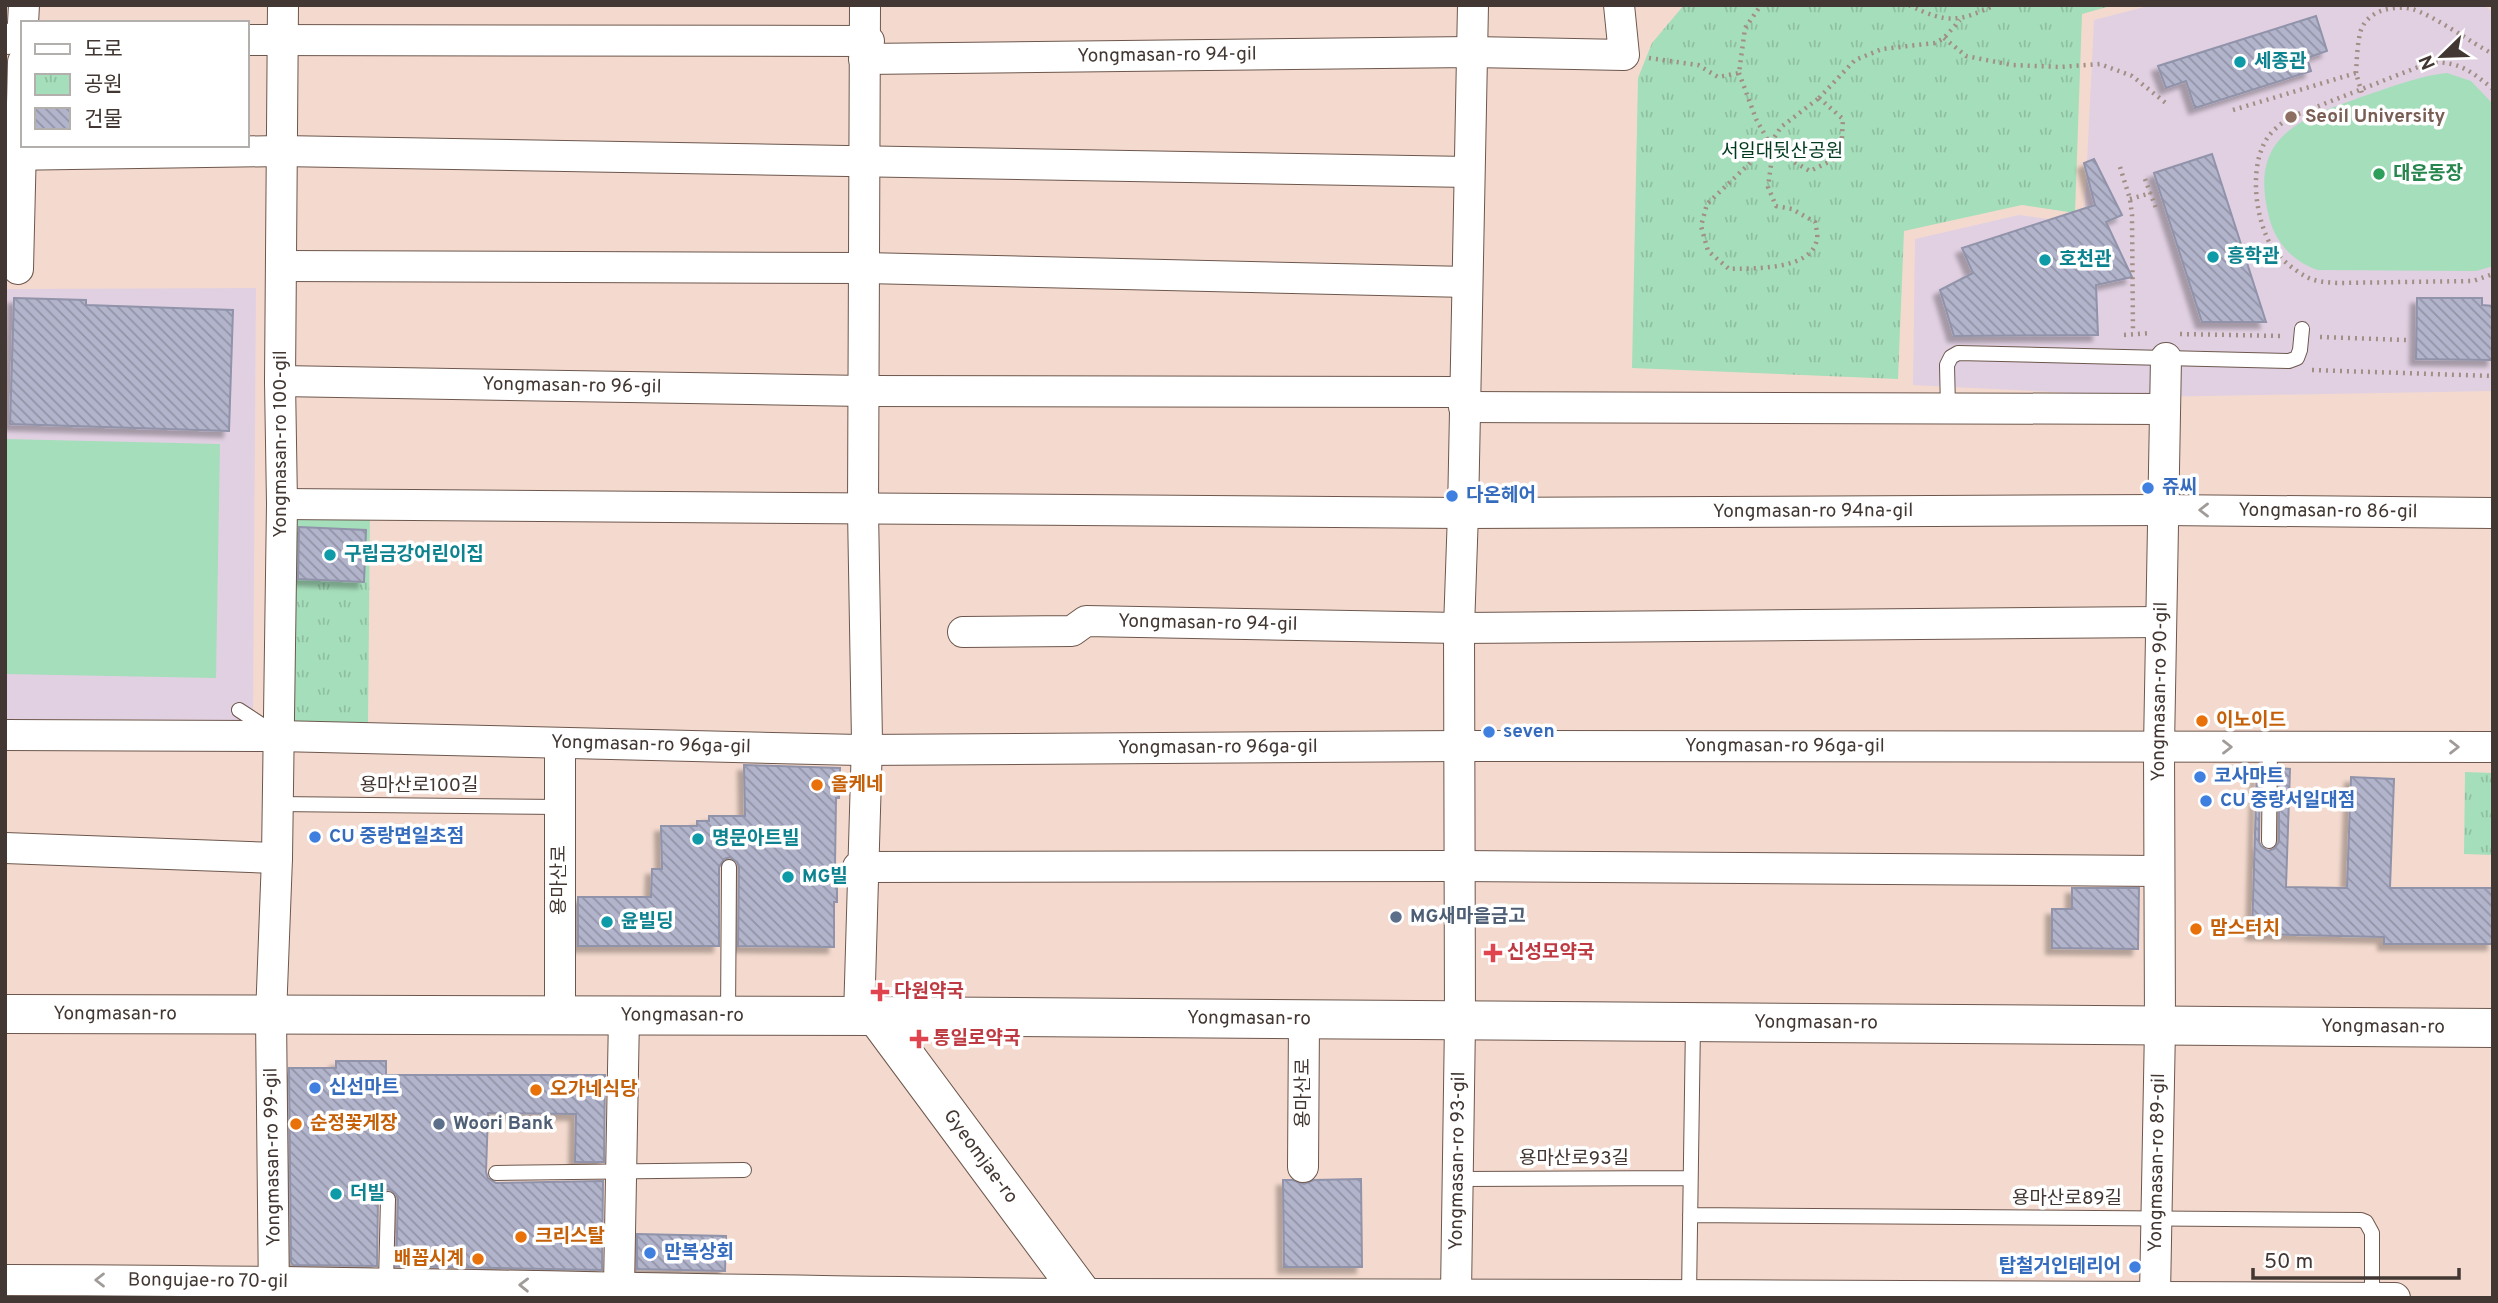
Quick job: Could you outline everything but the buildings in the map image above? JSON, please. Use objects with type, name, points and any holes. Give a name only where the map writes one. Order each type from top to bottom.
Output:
[{"type":"main road","name":"Yongmasan-ro","points":[[5,1014],[2493,1028]]},
{"type":"main road","name":"Gyeomjae-ro","points":[[867,1017],[1083,1296]]},
{"type":"street","name":"Yongmasan-ro 100-gil","points":[[271,1016],[277,858],[282,504],[280,381],[283,5]]},
{"type":"street","points":[[865,5],[863,510],[866,750],[860,867],[867,1017]]},
{"type":"street","points":[[1460,1021],[1458,628],[1464,513],[1473,5]]},
{"type":"street","points":[[1619,5],[1624,55]]},
{"type":"street","name":"Yongmasan-ro 94-gil","points":[[248,40],[1624,55]]},
{"type":"street","points":[[18,269],[13,155],[21,81]]},
{"type":"street","points":[[13,155],[281,151],[1469,172]]},
{"type":"street","points":[[281,266],[865,268],[1467,282]]},
{"type":"street","name":"Yongmasan-ro 90-gil","points":[[2160,1027],[2159,747],[2165,342]]},
{"type":"street","name":"Yongmasan-ro 96-gil","points":[[280,381],[864,391]]},
{"type":"street","points":[[864,391],[2165,409]]},
{"type":"street","points":[[282,504],[1464,513]]},
{"type":"street","name":"Yongmasan-ro 94na-gil","points":[[1464,513],[2163,510]]},
{"type":"street","name":"Yongmasan-ro 86-gil","points":[[2163,510],[2493,513]]},
{"type":"street","name":"Yongmasan-ro 94-gil","points":[[963,632],[1072,631],[1086,621],[1458,628],[2160,622]]},
{"type":"street","points":[[5,735],[278,736]]},
{"type":"street","name":"Yongmasan-ro 96ga-gil","points":[[278,736],[866,750],[1458,746],[2493,747]]},
{"type":"street","name":"용마산로","points":[[560,743],[560,1016]]},
{"type":"street","points":[[5,848],[277,858]]},
{"type":"street","points":[[860,867],[1458,866],[2159,871]]},
{"type":"street","name":"Yongmasan-ro 99-gil","points":[[271,1016],[274,1289]]},
{"type":"street","points":[[619,1287],[624,1016]]},
{"type":"street","name":"용마산로","points":[[1303,1167],[1304,1020]]},
{"type":"street","name":"Yongmasan-ro 93-gil","points":[[1457,1296],[1460,1021]]},
{"type":"street","name":"Yongmasan-ro 89-gil","points":[[2156,1296],[2160,1027]]},
{"type":"street","name":"Bongujae-ro 70-gil","points":[[5,1280],[274,1289],[386,1283],[430,1291],[619,1287],[698,1293],[1083,1296],[2395,1298]]},
{"type":"lane","points":[[1948,408],[1947,365],[1951,357],[1958,353],[2165,342],[2289,361],[2297,358],[2307,333]]},
{"type":"lane","points":[[239,710],[278,736]]},
{"type":"lane","points":[[2269,841],[2270,747]]},
{"type":"lane","name":"용마산로100길","points":[[277,804],[560,807]]},
{"type":"lane","points":[[728,1016],[729,867]]},
{"type":"lane","points":[[1689,1295],[1693,1023]]},
{"type":"lane","points":[[496,1173],[744,1170]]},
{"type":"lane","name":"용마산로93길","points":[[1458,1179],[1690,1178]]},
{"type":"lane","points":[[386,1283],[388,1199]]},
{"type":"lane","name":"용마산로89길","points":[[1690,1215],[2361,1220],[2366,1222],[2372,1233],[2372,1297]]},
{"type":"path","points":[[1761,5],[1745,28],[1739,73],[1756,119],[1773,150],[1810,171],[1841,156],[1843,119],[1819,98]]},
{"type":"path","points":[[1909,5],[1927,15],[1960,20]]},
{"type":"path","points":[[1773,150],[1768,187],[1776,206],[1793,209],[1815,222],[1817,240],[1810,252],[1796,262],[1778,267],[1729,269],[1708,251],[1701,226],[1707,204],[1770,144],[1781,127],[1819,98],[1855,60],[1882,49],[1935,43],[1944,38],[1960,20],[1996,5]]},
{"type":"path","points":[[2363,97],[2356,73],[2361,30],[2379,11],[2398,7],[2414,10],[2493,54]]},
{"type":"path","points":[[1944,38],[1966,56],[2012,65],[2060,67],[2099,64],[2132,76],[2167,104]]},
{"type":"path","points":[[1624,55],[1698,65],[1718,78],[1739,73]]},
{"type":"path","points":[[2493,89],[2464,67],[2448,62],[2431,62],[2293,116],[2280,124],[2263,144],[2257,163],[2256,186],[2257,202],[2273,249],[2305,276],[2320,282],[2473,281],[2493,274]]},
{"type":"path","points":[[2233,110],[2356,73]]},
{"type":"path","points":[[2120,167],[2133,215],[2133,333],[2165,342],[2288,336]]},
{"type":"path","points":[[2145,179],[2156,208]]},
{"type":"path","points":[[2130,199],[2151,193]]},
{"type":"path","points":[[2307,333],[2406,340]]},
{"type":"path","points":[[2304,372],[2493,376]]},
{"type":"shaded area","name":"Seoil University","points":[[2152,5],[2484,5],[2493,12],[2493,391],[2153,397],[1913,385],[1915,239],[2019,215],[2084,224],[2094,20]]},
{"type":"shaded area","points":[[256,288],[253,720],[5,719],[5,289]]},
{"type":"green space","name":"서일대뒷산공원","points":[[1684,5],[2114,5],[2082,14],[2075,213],[2022,205],[1904,231],[1898,379],[1632,368],[1638,78],[1652,43]]},
{"type":"green space","name":"대운동장","points":[[2447,73],[2471,81],[2493,104],[2493,266],[2476,271],[2318,270],[2301,262],[2286,250],[2272,226],[2264,189],[2266,167],[2273,149],[2285,134],[2300,123],[2341,104],[2405,82]]},
{"type":"green space","points":[[5,439],[220,444],[216,678],[5,674]]},
{"type":"green space","points":[[294,511],[370,512],[368,725],[293,724]]},
{"type":"green space","points":[[2465,772],[2493,773],[2493,855],[2464,854]]},
{"type":"place","name":"세종관","points":[[2240,62]]},
{"type":"place","name":"Seoil University","points":[[2291,117]]},
{"type":"place","name":"대운동장","points":[[2379,174]]},
{"type":"place","name":"흥학관","points":[[2213,257]]},
{"type":"place","name":"호천관","points":[[2045,260]]},
{"type":"place","name":"쥬씨","points":[[2148,488]]},
{"type":"place","name":"다온헤어","points":[[1452,496]]},
{"type":"place","name":"구립금강어린이집","points":[[330,555]]},
{"type":"place","name":"이노이드","points":[[2202,721]]},
{"type":"place","name":"seven","points":[[1489,732]]},
{"type":"place","name":"코사마트","points":[[2200,777]]},
{"type":"place","name":"올케네","points":[[817,785]]},
{"type":"place","name":"CU 중랑서일대점","points":[[2206,801]]},
{"type":"place","name":"CU 중랑면일초점","points":[[315,837]]},
{"type":"place","name":"명문아트빌","points":[[698,839]]},
{"type":"place","name":"MG빌","points":[[788,877]]},
{"type":"place","name":"MG새마을금고","points":[[1396,917]]},
{"type":"place","name":"윤빌딩","points":[[607,922]]},
{"type":"place","name":"맘스터치","points":[[2196,929]]},
{"type":"place","name":"신성모약국","points":[[1493,953]]},
{"type":"place","name":"다원약국","points":[[880,992]]},
{"type":"place","name":"통일로약국","points":[[919,1039]]},
{"type":"place","name":"신선마트","points":[[315,1088]]},
{"type":"place","name":"오가네식당","points":[[536,1090]]},
{"type":"place","name":"순정꽃게장","points":[[296,1124]]},
{"type":"place","name":"Woori Bank","points":[[439,1124]]},
{"type":"place","name":"더빌","points":[[336,1194]]},
{"type":"place","name":"크리스탈","points":[[521,1237]]},
{"type":"place","name":"만복상회","points":[[650,1253]]},
{"type":"place","name":"배꼽시계","points":[[478,1259]]},
{"type":"place","name":"탑철거인테리어","points":[[2135,1267]]}]
